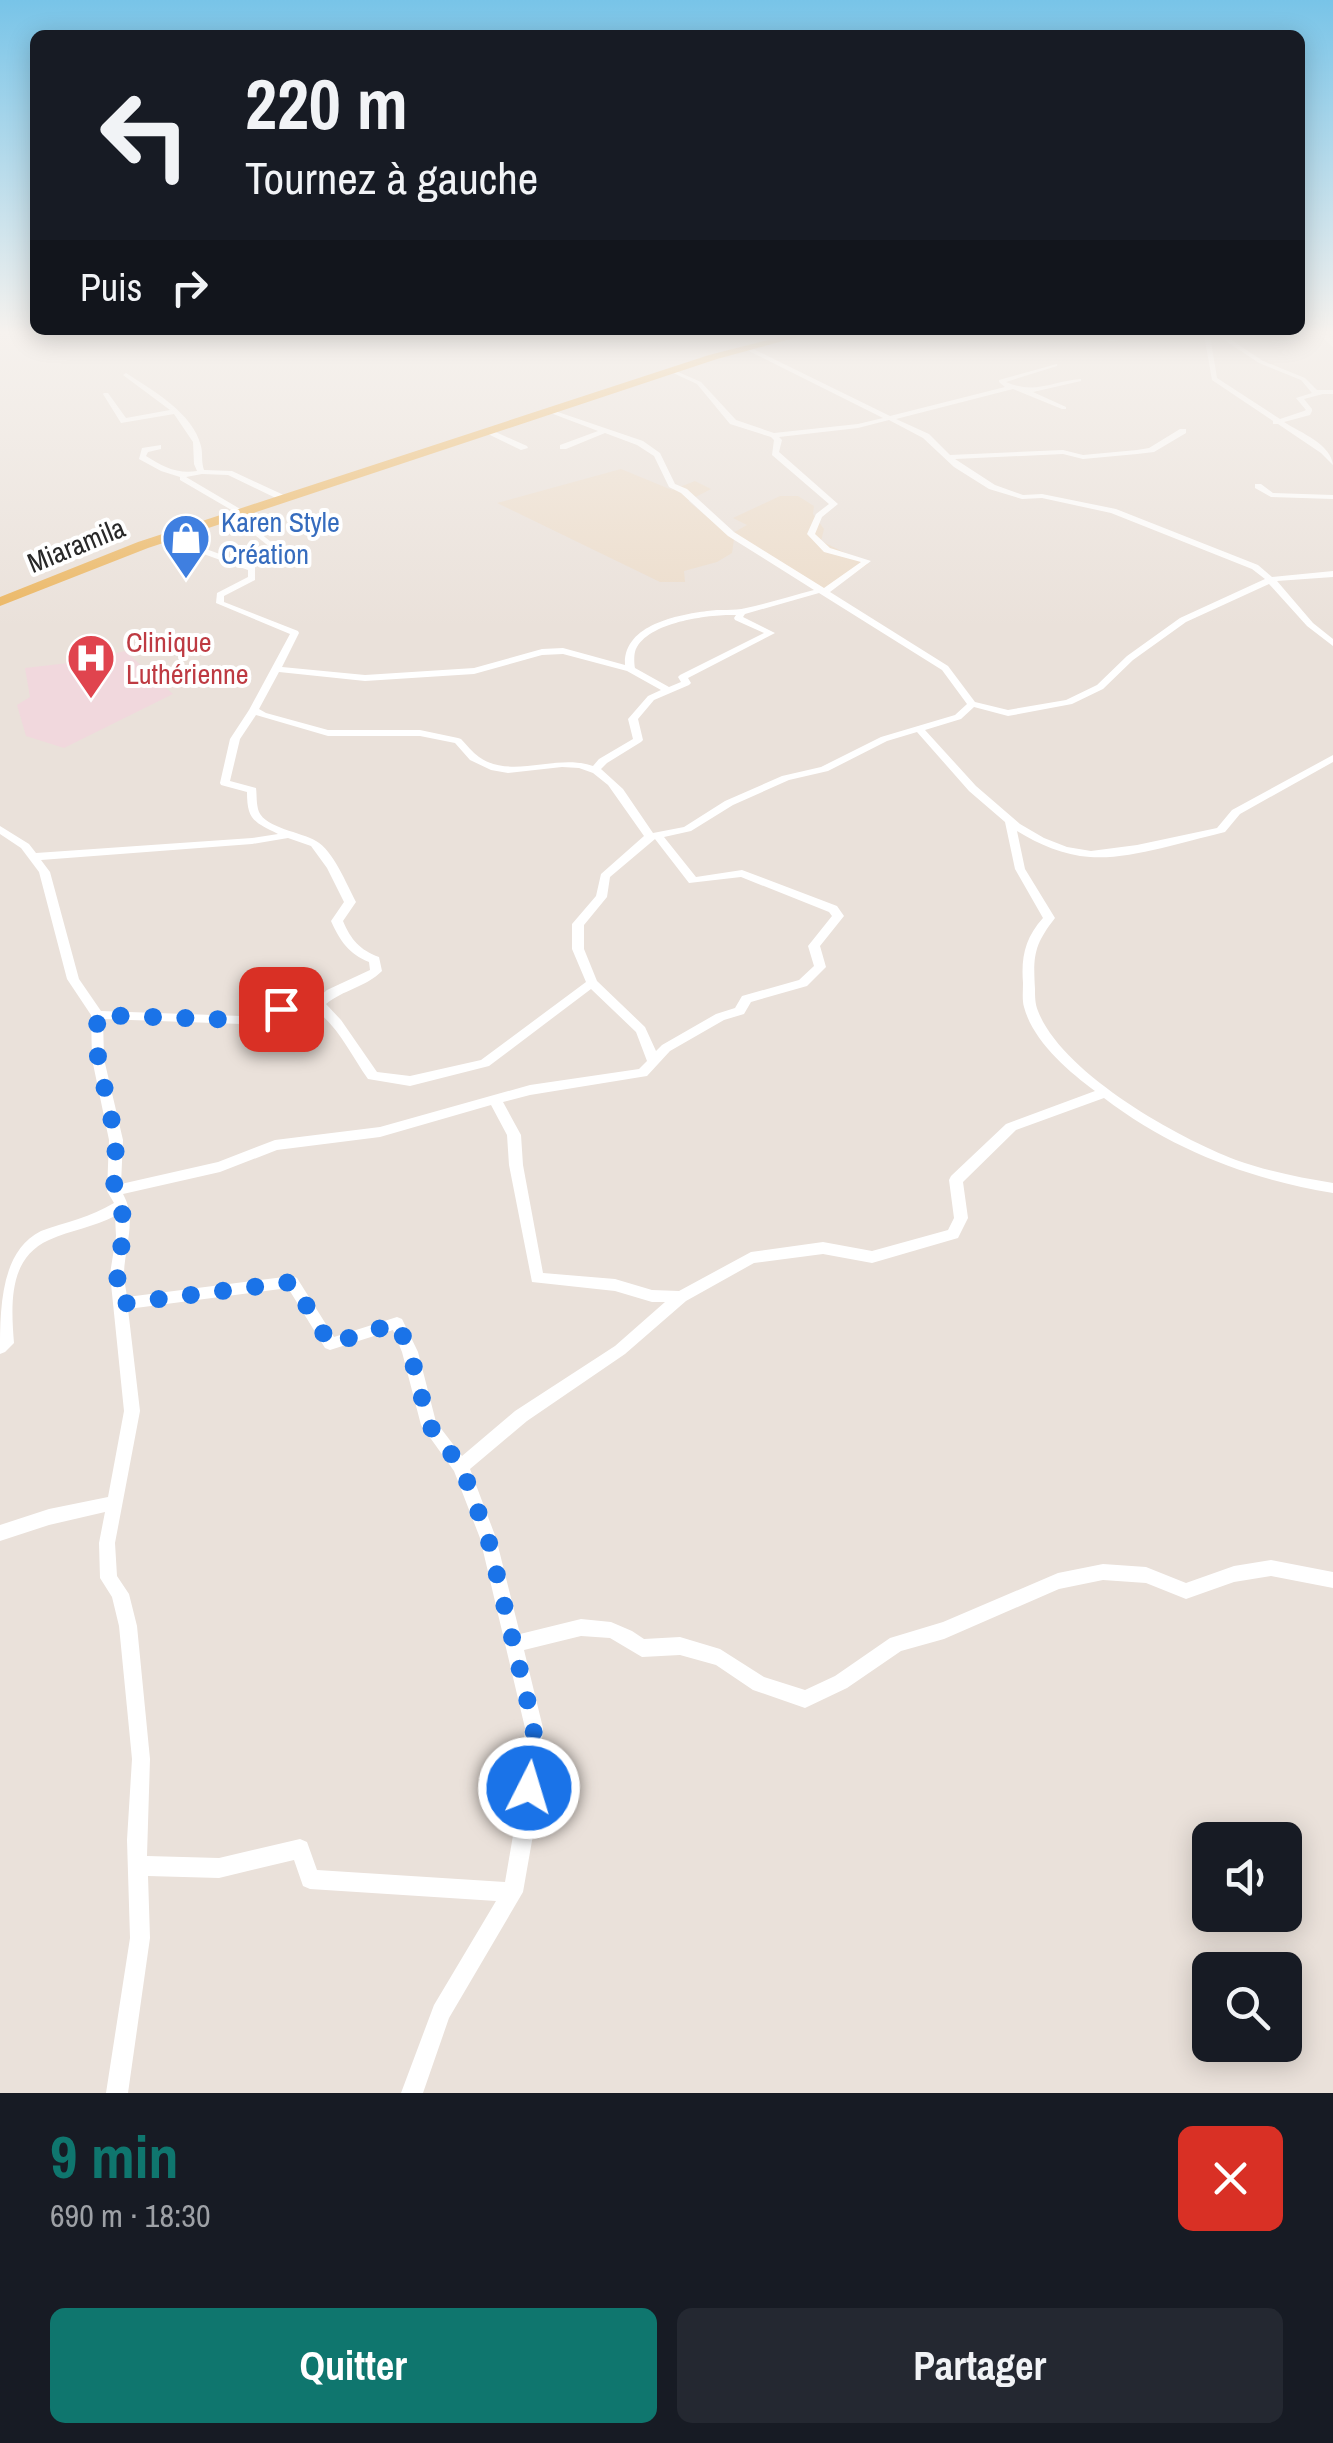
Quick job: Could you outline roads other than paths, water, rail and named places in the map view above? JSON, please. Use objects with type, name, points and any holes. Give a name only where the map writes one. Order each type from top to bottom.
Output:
[{"type":"main road","name":"Miaramila","points":[[0,602],[165,537],[488,433]]},
{"type":"street","points":[[190,433],[202,472]]},
{"type":"street","points":[[491,433],[524,448]]},
{"type":"street","points":[[563,447],[599,433]]},
{"type":"street","points":[[615,433],[657,455],[672,485],[684,491],[731,534],[945,668],[972,704],[1008,714],[1068,702],[1100,688],[1130,658],[1182,620],[1273,579],[1333,574]]},
{"type":"street","points":[[767,433],[799,433]]},
{"type":"street","points":[[919,433],[992,487],[1022,497],[1042,496],[1114,511],[1228,554],[1273,579],[1308,628],[1333,643]]},
{"type":"street","points":[[949,457],[1063,452],[1083,457],[1137,452],[1151,450],[1179,433]]},
{"type":"street","points":[[1294,433],[1324,451],[1333,463]]},
{"type":"street","points":[[630,670],[626,658],[632,642],[644,633],[721,610],[742,612],[821,592],[867,561],[827,550],[810,534],[812,525],[834,504],[775,453],[778,440],[774,435]]},
{"type":"street","points":[[158,447],[145,450],[142,457],[183,478],[272,546],[296,556]]},
{"type":"street","points":[[183,478],[202,472],[228,473],[285,499]]},
{"type":"street","points":[[1258,486],[1270,495],[1333,497]]},
{"type":"street","points":[[165,537],[252,569],[252,578],[220,596],[220,603],[296,633],[235,739],[226,784],[252,790],[252,808],[258,820],[315,844],[332,866],[350,902],[337,921],[345,940],[354,953],[375,960],[376,970],[362,984],[328,992],[319,1004]]},
{"type":"street","points":[[596,770],[603,761],[638,740],[634,718],[651,698],[686,683],[683,677],[695,670],[771,634],[738,618],[742,612]]},
{"type":"street","points":[[276,669],[365,678],[474,671],[542,652],[563,651],[630,670],[669,691]]},
{"type":"street","points":[[653,1060],[640,1030],[592,983],[578,950],[578,924],[601,897],[605,876],[653,836],[687,829],[743,796],[786,778],[824,769],[884,739],[958,717],[972,704]]},
{"type":"street","points":[[0,1348],[6,1343],[3,1310],[14,1261],[37,1238],[96,1222],[118,1198],[220,1167],[274,1145],[380,1132],[530,1090],[642,1073],[666,1048],[720,1017],[740,1011],[746,999],[803,983],[820,967],[814,946],[838,916],[833,910],[742,873],[694,881],[596,770],[576,765],[516,770],[490,766],[468,755],[458,741],[420,733],[328,733],[288,724],[254,710]]},
{"type":"street","points":[[918,728],[975,794],[1010,823],[1055,844],[1090,854],[1222,830],[1236,812],[1333,758]]},
{"type":"street","points":[[1010,823],[1020,868],[1049,918],[1030,938],[1026,954],[1031,1010],[1058,1052],[1104,1093],[1158,1128],[1232,1164],[1333,1188]]},
{"type":"street","points":[[0,829],[25,846],[44,872],[73,979],[97,1015],[98,1058],[116,1140],[123,1236],[117,1274],[132,1411],[107,1542],[109,1578],[120,1594],[128,1626],[141,1758],[140,1938],[117,2093]]},
{"type":"street","points":[[33,857],[288,835]]},
{"type":"street","points":[[97,1015],[242,1020],[309,1000],[319,1004],[339,1025],[349,1047],[373,1076],[410,1081],[485,1063],[592,983]]},
{"type":"street","points":[[462,1468],[520,1416],[620,1350],[682,1298],[751,1258],[823,1248],[872,1257],[953,1234],[961,1218],[956,1180],[988,1148],[1011,1127],[1104,1093]]},
{"type":"street","points":[[496,1102],[514,1135],[537,1278],[614,1285],[652,1296],[682,1298]]},
{"type":"street","points":[[120,1304],[292,1282],[330,1344],[397,1323],[410,1352],[429,1425],[462,1468],[488,1538],[534,1728],[526,1818],[513,1892],[441,2012],[412,2093]]},
{"type":"street","points":[[0,1533],[50,1517],[113,1504]]},
{"type":"street","points":[[516,1644],[592,1625],[622,1631],[642,1648],[680,1646],[720,1658],[759,1684],[805,1699],[842,1682],[896,1644],[944,1630],[1058,1581],[1103,1572],[1146,1575],[1186,1591],[1234,1574],[1271,1568],[1333,1580]]},
{"type":"street","points":[[138,1866],[219,1868],[300,1849],[310,1880],[513,1892]]},
{"type":"place","name":"Karen Style Création","points":[[186,580]]},
{"type":"place","name":"Clinique Luthérienne","points":[[91,700]]}]
